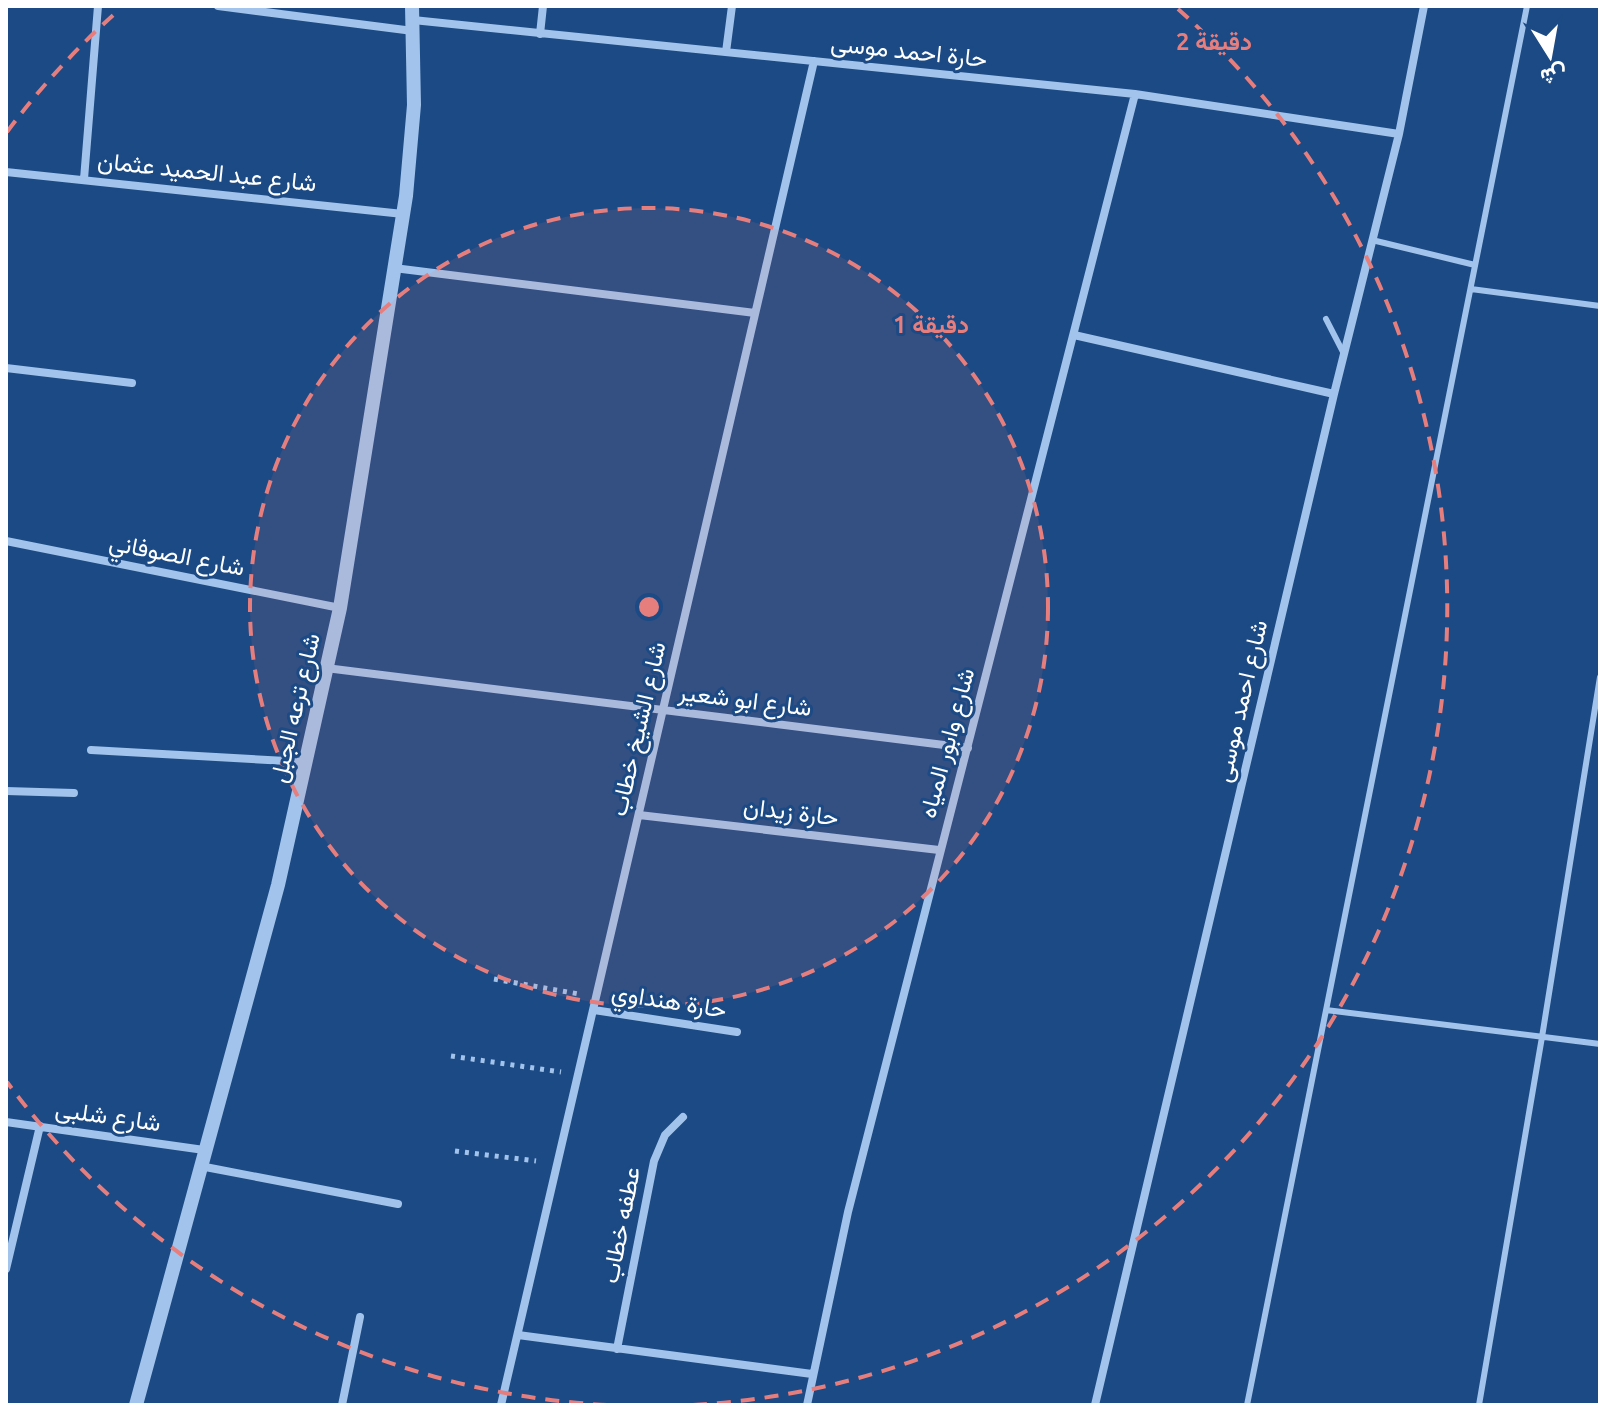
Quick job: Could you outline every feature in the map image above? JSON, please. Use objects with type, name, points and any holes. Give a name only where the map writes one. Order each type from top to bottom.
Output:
[{"type":"street","points":[[84,179],[98,6]]},
{"type":"street","name":"حارة احمد موسى","points":[[218,6],[413,19],[1135,94],[1399,134]]},
{"type":"street","points":[[540,34],[543,6]]},
{"type":"street","points":[[726,52],[732,6]]},
{"type":"street","name":"شارع احمد موسى","points":[[1095,1405],[1334,394],[1399,134],[1424,6]]},
{"type":"street","name":"شارع ترعه الجبل","points":[[136,1405],[278,885],[340,608],[403,214],[414,105],[413,19]]},
{"type":"street","name":"شارع الشيخ خطاب","points":[[501,1405],[814,61]]},
{"type":"street","name":"شارع وابور المياه","points":[[807,1405],[848,1212],[1135,94]]},
{"type":"street","name":"شارع عبد الحميد عثمان","points":[[6,172],[403,214]]},
{"type":"street","points":[[394,268],[755,313]]},
{"type":"street","points":[[1074,335],[1334,394]]},
{"type":"street","points":[[6,368],[132,383]]},
{"type":"street","name":"شارع الصوفاني","points":[[6,541],[340,608]]},
{"type":"street","name":"شارع ابو شعير","points":[[326,668],[968,748]]},
{"type":"street","points":[[91,750],[305,762]]},
{"type":"street","points":[[6,791],[74,793]]},
{"type":"street","name":"حارة زيدان","points":[[639,815],[939,850]]},
{"type":"street","name":"حارة هنداوي","points":[[594,1010],[737,1032]]},
{"type":"street","name":"عطفه خطاب","points":[[617,1349],[654,1161],[665,1135],[683,1117]]},
{"type":"street","name":"شارع شلبى","points":[[6,1122],[204,1150]]},
{"type":"street","points":[[6,1269],[40,1126]]},
{"type":"street","points":[[200,1166],[398,1204]]},
{"type":"street","points":[[342,1405],[360,1317]]},
{"type":"street","points":[[518,1335],[812,1374]]},
{"type":"lane","points":[[1247,1405],[1527,6]]},
{"type":"lane","points":[[1372,240],[1475,265]]},
{"type":"lane","points":[[1471,289],[1600,306]]},
{"type":"lane","points":[[1326,319],[1344,354]]},
{"type":"lane","points":[[1479,1405],[1600,677]]},
{"type":"lane","points":[[1326,1010],[1600,1044]]},
{"type":"path","points":[[494,979],[596,997]]},
{"type":"path","points":[[451,1056],[578,1075]]},
{"type":"path","points":[[455,1151],[557,1163]]}]
